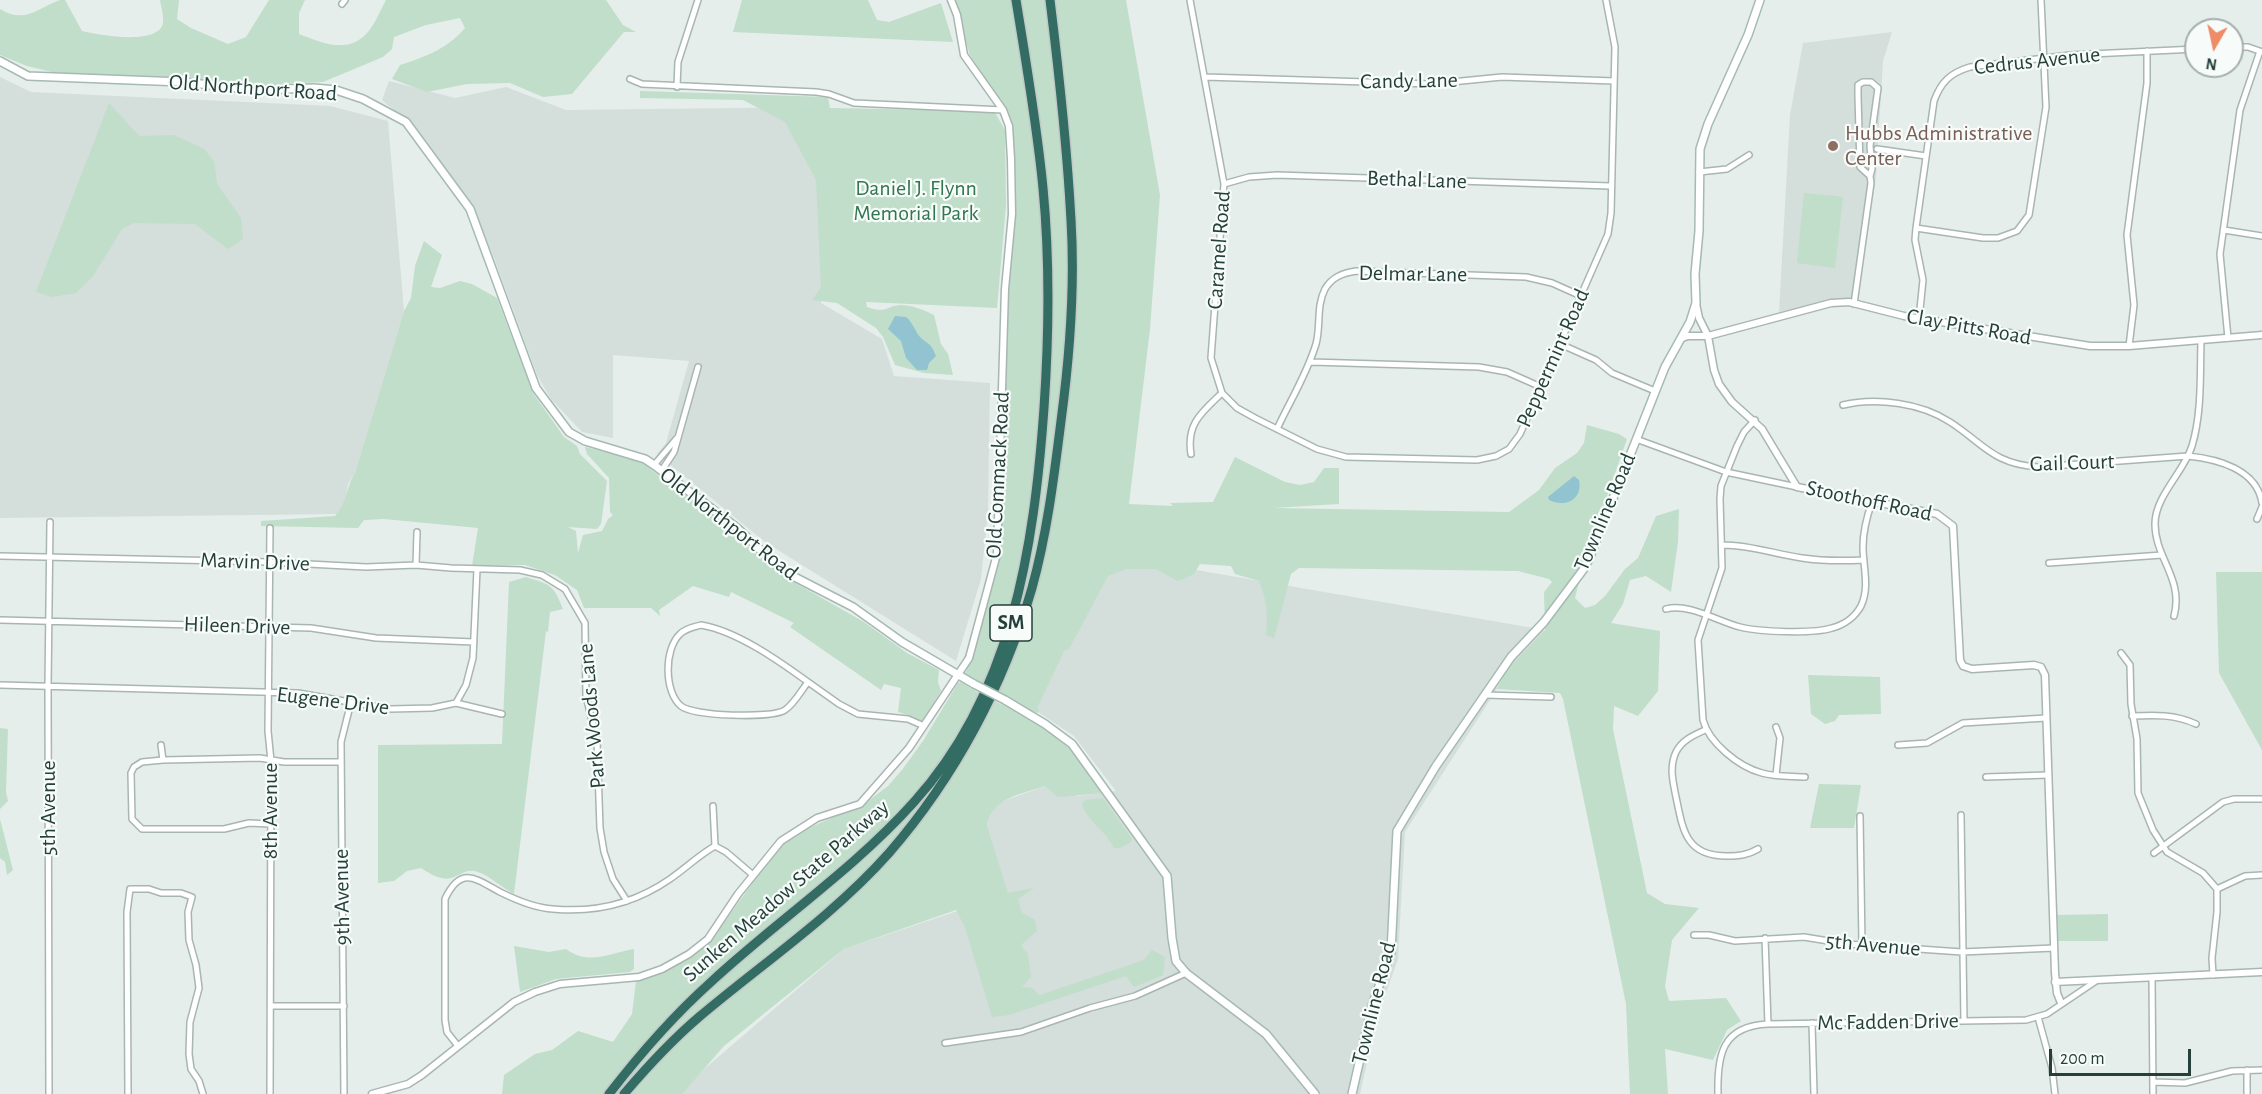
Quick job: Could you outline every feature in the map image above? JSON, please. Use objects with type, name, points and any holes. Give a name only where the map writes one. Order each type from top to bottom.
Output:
[{"type":"highway","name":"Sunken Meadow State Parkway","points":[[609,1094],[675,1014],[745,952],[851,866],[917,800],[958,745],[1001,655],[1025,571],[1041,450],[1047,357],[1048,286],[1043,189],[1032,95],[1016,0]]},
{"type":"highway","name":"Sunken Meadow State Parkway","points":[[624,1094],[677,1036],[808,930],[857,887],[890,852],[921,815],[967,743],[987,706],[1014,643],[1032,588],[1044,538],[1054,481],[1068,352],[1071,222],[1062,97],[1050,0]]},
{"type":"main road","name":"Townline Road","points":[[1352,1094],[1372,1006],[1391,952],[1397,831],[1436,766],[1511,657],[1544,622],[1583,570],[1665,367],[1690,322],[1696,303],[1700,148],[1708,124],[1748,35],[1760,0]]},
{"type":"main road","name":"Old Northport Road","points":[[0,61],[28,76],[182,82],[257,90],[314,88],[336,90],[363,99],[406,122],[470,209],[536,388],[569,432],[585,441],[645,459],[736,527],[762,554],[783,571],[852,607],[902,642],[1005,700],[1045,724],[1072,744],[1167,876],[1176,961],[1186,973],[1266,1034],[1315,1094]]},
{"type":"street","points":[[678,87],[678,62],[698,0]]},
{"type":"street","name":"Old Commack Road","points":[[372,1094],[384,1093],[415,1080],[514,1002],[535,992],[560,984],[639,977],[662,969],[689,954],[708,939],[774,848],[790,834],[817,818],[860,804],[903,756],[969,658],[997,554],[1005,289],[1012,214],[1009,126],[1003,110],[964,55],[957,15],[951,0]]},
{"type":"street","name":"Caramel Road","points":[[1190,0],[1224,184],[1211,358],[1222,393]]},
{"type":"street","name":"Peppermint Road","points":[[1222,393],[1237,408],[1276,429],[1317,449],[1346,457],[1477,460],[1496,456],[1509,449],[1520,434],[1608,234],[1611,213],[1615,47],[1606,0]]},
{"type":"street","points":[[1916,228],[1983,238],[1998,238],[2017,231],[2024,223],[2032,205],[2046,107],[2041,0]]},
{"type":"street","name":"Cedrus Avenue","points":[[1919,319],[1923,280],[1915,240],[1916,228],[1934,101],[1939,87],[1947,78],[1958,71],[1970,68],[2044,58],[2184,49]]},
{"type":"street","points":[[2228,338],[2221,270],[2224,230],[2240,110],[2261,51],[2244,49]]},
{"type":"street","points":[[2129,346],[2134,305],[2127,235],[2147,83],[2147,51]]},
{"type":"street","name":"Candy Lane","points":[[1205,77],[1431,84],[1502,77],[1614,81]]},
{"type":"street","points":[[630,79],[642,84],[678,87],[816,92],[854,103],[1003,110]]},
{"type":"street","points":[[1854,304],[1871,183],[1870,147],[1878,88],[1872,82],[1863,82],[1858,85],[1860,167],[1870,176]]},
{"type":"street","points":[[1877,149],[1926,156]]},
{"type":"street","points":[[1699,172],[1727,169],[1749,155]]},
{"type":"street","name":"Bethal Lane","points":[[1224,184],[1249,177],[1277,175],[1610,186]]},
{"type":"street","points":[[2224,230],[2262,236]]},
{"type":"street","name":"Delmar Lane","points":[[1276,429],[1311,362],[1317,340],[1321,301],[1326,288],[1341,274],[1356,271],[1526,277],[1552,283],[1581,296]]},
{"type":"street","name":"Stoothoff Road","points":[[1696,303],[1699,318],[1708,336],[1719,384],[1732,402],[1755,420],[1762,429],[1797,487],[1937,514],[1953,526],[1960,660],[1963,666],[1967,669],[2034,665],[2041,667],[2045,675],[2055,982],[2061,1003]]},
{"type":"street","name":"Clay Pitts Road","points":[[1682,338],[1708,336],[1831,303],[1854,304],[1919,319],[2090,346],[2129,346],[2262,335]]},
{"type":"street","points":[[2174,616],[2178,604],[2176,588],[2156,537],[2155,522],[2159,508],[2188,456],[2195,431],[2201,341]]},
{"type":"street","points":[[1560,344],[1596,360],[1612,373],[1655,391]]},
{"type":"street","points":[[1311,362],[1479,367],[1507,372],[1541,387]]},
{"type":"street","points":[[662,470],[674,452],[698,367]]},
{"type":"street","points":[[1191,454],[1190,432],[1207,406],[1222,393]]},
{"type":"street","name":"Gail Court","points":[[1843,405],[1858,401],[1886,402],[1921,410],[1949,422],[1997,457],[2009,463],[2025,466],[2188,456],[2207,458],[2233,467],[2254,485],[2261,496],[2262,505],[2257,519]]},
{"type":"street","points":[[1755,420],[1744,432],[1726,472],[1720,499],[1723,545],[1720,578],[1698,640],[1701,708],[1706,730],[1720,746],[1742,764],[1759,772],[1805,777]]},
{"type":"street","points":[[654,465],[680,434]]},
{"type":"street","points":[[1636,439],[1726,472],[1797,487]]},
{"type":"street","points":[[1666,609],[1677,606],[1758,631],[1833,628],[1854,616],[1860,607],[1865,587],[1864,531],[1872,501]]},
{"type":"street","name":"5th Avenue","points":[[49,1094],[48,621],[50,522]]},
{"type":"street","name":"8th Avenue","points":[[270,528],[268,692],[271,761],[270,1094]]},
{"type":"street","points":[[416,565],[417,532]]},
{"type":"street","points":[[1723,545],[1743,545],[1803,558],[1833,561],[1864,560]]},
{"type":"street","points":[[2049,563],[2162,555]]},
{"type":"street","name":"Marvin Drive","points":[[0,556],[511,569]]},
{"type":"street","points":[[477,569],[474,642],[470,672],[456,703],[502,714]]},
{"type":"street","name":"Park Woods Lane","points":[[511,569],[536,573],[556,582],[570,596],[585,623],[586,696],[597,741],[600,828],[604,852],[613,879],[627,901]]},
{"type":"street","name":"Hileen Drive","points":[[0,621],[319,629],[376,638],[474,642]]},
{"type":"street","points":[[808,682],[790,706],[779,713],[697,713],[682,707],[672,694],[670,655],[672,646],[682,632],[701,625],[713,627],[774,657],[844,707],[858,714],[908,719],[924,726]]},
{"type":"street","points":[[2121,653],[2130,665],[2132,716],[2137,739],[2138,793],[2153,830],[2162,847],[2203,873],[2217,889],[2213,975]]},
{"type":"street","name":"Eugene Drive","points":[[0,685],[298,693],[390,709],[411,710],[456,703]]},
{"type":"street","points":[[1486,695],[1551,697]]},
{"type":"street","name":"9th Avenue","points":[[344,1094],[341,762],[342,729],[351,702]]},
{"type":"street","points":[[2132,716],[2155,715],[2184,718],[2196,724]]},
{"type":"street","points":[[1898,746],[1927,743],[1963,723],[2046,718]]},
{"type":"street","points":[[1776,727],[1780,738],[1776,775]]},
{"type":"street","points":[[1706,730],[1694,735],[1681,746],[1676,753],[1671,773],[1685,834],[1697,850],[1718,856],[1748,855],[1758,849]]},
{"type":"street","points":[[161,745],[163,760]]},
{"type":"street","points":[[270,824],[249,823],[224,829],[142,829],[132,819],[131,773],[134,767],[142,762],[163,760],[260,758],[271,761],[341,762]]},
{"type":"street","points":[[1986,777],[2048,775]]},
{"type":"street","points":[[2154,853],[2223,802],[2234,799],[2262,799]]},
{"type":"street","points":[[712,806],[715,846]]},
{"type":"street","points":[[1961,815],[1964,1021]]},
{"type":"street","points":[[1860,816],[1862,945]]},
{"type":"street","points":[[458,1046],[447,1032],[445,1020],[445,899],[451,887],[465,878],[477,878],[519,901],[544,908],[598,909],[627,901],[667,881],[715,846]]},
{"type":"street","points":[[715,846],[753,874]]},
{"type":"street","points":[[1692,856],[1697,850]]},
{"type":"street","points":[[2217,889],[2245,876],[2262,875]]},
{"type":"street","points":[[128,1094],[127,912],[130,889],[182,893],[192,897],[188,912],[189,940],[196,964],[199,988],[190,1022],[189,1054],[191,1069],[199,1081],[203,1094]]},
{"type":"street","name":"5th Avenue","points":[[1694,935],[1709,935],[1735,941],[1804,937],[1862,945],[1962,952],[2054,948]]},
{"type":"street","points":[[1765,938],[1768,1024]]},
{"type":"street","points":[[2055,982],[2262,972]]},
{"type":"street","points":[[945,1043],[1021,1032],[1090,1008],[1135,996],[1186,973]]},
{"type":"street","points":[[2152,977],[2153,1094]]},
{"type":"street","name":"Mc Fadden Drive","points":[[1718,1094],[1720,1054],[1734,1033],[1745,1027],[1768,1024],[2026,1020],[2048,1014],[2098,980]]},
{"type":"street","points":[[271,1006],[344,1006]]},
{"type":"street","points":[[2038,1017],[2052,1068],[2055,1094]]},
{"type":"street","points":[[1812,1023],[1814,1094]]},
{"type":"street","points":[[2247,1070],[2247,1094]]},
{"type":"street","points":[[2153,1082],[2185,1083],[2232,1071],[2262,1070]]},
{"type":"shaded area","name":"Hubbs Administrative Center","points":[[1892,32],[1883,61],[1876,177],[1857,297],[1779,312],[1790,115],[1803,43]]},
{"type":"shaded area","points":[[0,77],[31,92],[330,106],[388,121],[404,311],[355,473],[348,484],[344,507],[337,514],[0,518]]},
{"type":"shaded area","points":[[389,81],[455,98],[506,87],[566,110],[824,107],[821,303],[882,339],[894,376],[990,383],[988,512],[981,579],[956,661],[765,542],[657,454],[666,443],[689,361],[613,355],[613,438],[582,432],[551,399],[537,375],[494,258],[473,209],[418,131],[382,100]]},
{"type":"shaded area","points":[[1080,550],[1545,630],[1507,669],[1497,689],[1405,832],[1398,959],[1377,1018],[1360,1094],[675,1094],[844,949],[1008,894],[987,825],[989,814],[998,803],[1045,786],[1078,796],[1116,791],[1074,736],[1032,708]]},
{"type":"green space","points":[[65,0],[82,31],[135,37],[155,33],[161,28],[163,18],[160,0],[179,0],[177,19],[191,28],[228,44],[246,37],[269,0],[305,0],[299,13],[299,34],[340,45],[356,42],[367,34],[386,0],[606,0],[623,25],[636,32],[624,32],[572,94],[543,97],[510,83],[467,84],[427,92],[392,79],[400,65],[418,59],[451,42],[465,28],[460,18],[426,25],[394,37],[392,49],[383,57],[323,82],[257,85],[177,77],[60,74],[27,66],[0,55],[0,9],[24,15]]},
{"type":"green space","points":[[742,0],[868,0],[877,20],[889,22],[941,3],[953,42],[733,32]]},
{"type":"green space","points":[[952,0],[1013,0],[1042,208],[1046,306],[1042,405],[1023,568],[986,685],[965,674],[981,627],[1001,547],[1013,148],[1003,108],[970,55]]},
{"type":"green space","points":[[1019,0],[1047,0],[1054,51],[1068,223],[1069,272],[1065,365],[1042,534],[1028,591],[1024,591],[1036,528],[1041,480],[1049,229]]},
{"type":"green space","points":[[1053,0],[1126,0],[1160,195],[1150,329],[1129,504],[1173,506],[1170,503],[1213,502],[1235,457],[1285,482],[1300,485],[1314,482],[1324,468],[1339,468],[1339,504],[1273,508],[1509,512],[1539,490],[1555,468],[1577,453],[1584,443],[1587,425],[1619,434],[1627,439],[1585,559],[1575,598],[1585,608],[1595,605],[1605,596],[1625,569],[1638,558],[1656,516],[1679,509],[1678,542],[1671,592],[1646,576],[1630,580],[1623,604],[1611,623],[1660,631],[1658,691],[1638,716],[1614,706],[1613,729],[1647,893],[1665,904],[1699,908],[1672,940],[1665,986],[1669,1001],[1726,998],[1741,1021],[1727,1030],[1713,1060],[1665,1049],[1668,1094],[1630,1094],[1626,1004],[1563,699],[1560,693],[1497,689],[1507,669],[1545,630],[1544,592],[1552,582],[1549,579],[1518,571],[1299,568],[1291,574],[1274,638],[1266,635],[1266,608],[1259,581],[1235,574],[1231,566],[1200,564],[1194,574],[1178,581],[1156,569],[1126,569],[1108,576],[1069,649],[1064,651],[1037,708],[1038,713],[997,691],[1013,656],[1040,571],[1074,329]]},
{"type":"green space","name":"Daniel J. Flynn Memorial Park","points":[[640,91],[828,97],[830,108],[994,111],[1005,130],[1006,205],[997,308],[866,302],[867,307],[874,309],[883,310],[904,305],[934,315],[941,344],[948,354],[953,375],[924,373],[895,365],[883,337],[876,328],[837,303],[812,300],[821,287],[816,180],[785,122],[743,100],[640,98]]},
{"type":"green space","points":[[109,103],[139,136],[174,135],[204,149],[214,161],[217,184],[241,218],[243,239],[228,249],[195,224],[134,223],[122,229],[93,276],[76,293],[52,297],[36,292]]},
{"type":"green space","points":[[1804,193],[1843,197],[1835,268],[1797,263]]},
{"type":"green space","points":[[424,241],[442,255],[431,287],[440,288],[460,281],[472,284],[497,298],[533,393],[564,437],[577,446],[580,454],[607,481],[601,524],[597,529],[568,527],[576,531],[578,553],[583,535],[602,531],[608,519],[613,515],[610,512],[609,478],[587,454],[585,447],[641,460],[714,515],[783,576],[864,622],[907,653],[939,670],[938,682],[941,691],[922,723],[914,717],[898,712],[901,688],[884,684],[881,690],[790,627],[794,623],[731,592],[729,597],[693,586],[659,610],[660,616],[651,608],[584,608],[577,590],[555,575],[525,565],[472,566],[478,528],[384,519],[364,520],[358,528],[261,526],[261,521],[335,516],[342,506],[355,473],[404,311],[411,298],[415,266]]},
{"type":"green space","points":[[2216,572],[2262,572],[2262,750],[2219,673]]},
{"type":"green space","points":[[526,577],[550,587],[557,595],[563,609],[550,612],[548,632],[546,631],[514,894],[474,871],[467,871],[447,879],[435,876],[421,868],[407,871],[394,881],[378,883],[378,745],[502,744],[509,582]]},
{"type":"green space","points":[[1808,675],[1880,677],[1881,714],[1839,715],[1835,721],[1825,724],[1811,714]]},
{"type":"green space","points":[[961,682],[982,695],[943,760],[916,796],[878,838],[721,967],[606,1094],[502,1094],[504,1075],[535,1054],[552,1050],[578,1031],[613,1042],[632,1014],[636,981],[670,969],[714,936],[767,863],[784,844],[811,827],[867,802],[888,786],[923,741],[958,683]]},
{"type":"green space","points":[[995,701],[1032,719],[1078,755],[1104,793],[1058,797],[1045,786],[1009,798],[1001,803],[990,816],[987,825],[1008,893],[1034,888],[1018,899],[1022,913],[1035,920],[1037,931],[1021,945],[1028,955],[1031,977],[1022,987],[1032,988],[1040,995],[1144,960],[1152,950],[1165,957],[1163,975],[1134,987],[1126,976],[1009,1015],[992,1017],[965,927],[956,910],[844,949],[724,1046],[682,1094],[627,1094],[671,1047],[895,852],[987,718]]},
{"type":"green space","points":[[0,728],[8,729],[6,792],[8,801],[0,809]]},
{"type":"green space","points":[[934,784],[937,786],[898,838],[849,890],[737,983],[620,1094],[613,1094],[663,1033],[726,971],[889,836]]},
{"type":"green space","points":[[1819,784],[1861,785],[1854,828],[1810,828]]},
{"type":"green space","points":[[1103,798],[1132,839],[1120,848],[1114,848],[1107,836],[1088,815],[1082,803],[1086,800]]},
{"type":"green space","points":[[0,819],[13,870],[7,875],[5,862],[0,858]]},
{"type":"green space","points":[[2108,914],[2108,941],[2057,941],[2057,915]]},
{"type":"green space","points":[[514,946],[549,952],[566,949],[574,954],[591,958],[634,949],[634,969],[630,972],[556,979],[520,992]]},
{"type":"water","points":[[895,316],[906,317],[920,337],[932,348],[936,356],[929,363],[927,370],[917,370],[906,358],[901,341],[888,329]]},
{"type":"water","points":[[1574,476],[1579,480],[1580,487],[1572,500],[1561,503],[1549,500],[1548,497]]},
{"type":"place","name":"Hubbs Administrative Center","points":[[1833,146]]}]
